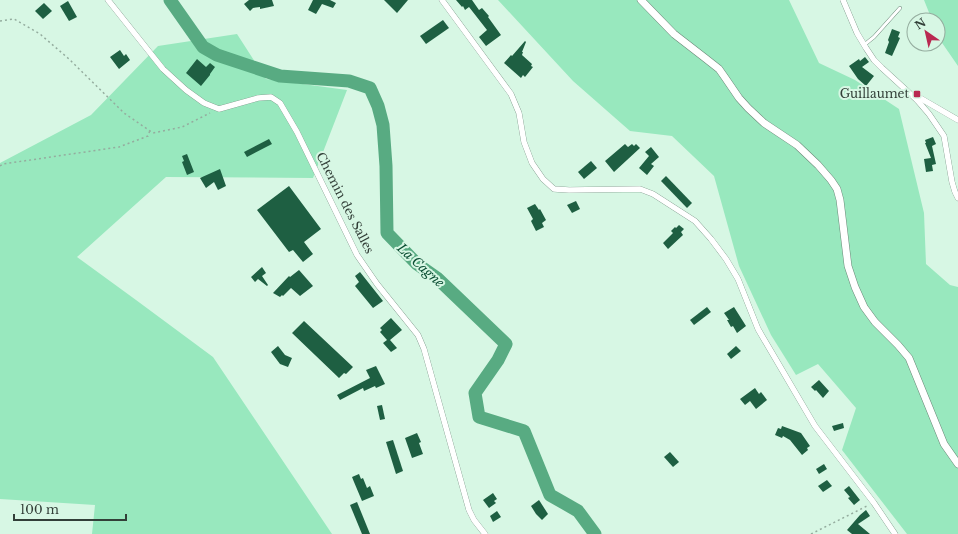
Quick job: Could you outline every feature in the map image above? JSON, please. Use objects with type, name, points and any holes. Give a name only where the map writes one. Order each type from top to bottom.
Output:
[{"type":"street","points":[[108,0],[163,69],[186,90],[204,103],[219,108]]},
{"type":"street","points":[[442,0],[511,94],[519,113],[524,142],[532,163],[543,179],[554,189],[640,189],[653,194],[695,221],[711,238],[738,279],[758,329],[815,426],[874,503],[895,534]]},
{"type":"street","points":[[641,0],[674,34],[719,69],[739,98],[748,108],[764,123],[797,145],[832,180],[837,189],[840,200],[848,266],[854,287],[864,307],[875,322],[909,358],[944,444],[958,464]]},
{"type":"street","points":[[843,0],[857,33],[874,60],[917,100],[929,114],[944,136],[952,182],[958,198]]},
{"type":"street","name":"Chemin des Salles","points":[[219,108],[258,98],[271,97],[280,103],[297,132],[356,255],[418,335],[424,349],[469,510],[474,520],[485,534]]},
{"type":"street","points":[[917,100],[920,98],[958,120]]},
{"type":"lane","points":[[864,45],[874,37],[900,8]]},
{"type":"path","points":[[0,21],[14,18],[40,34],[69,59],[124,113],[153,133],[182,127],[219,108]]},
{"type":"path","points":[[0,166],[3,164],[118,147],[148,136],[150,130]]},
{"type":"path","points":[[811,534],[874,503]]},
{"type":"green space","points":[[498,0],[789,0],[819,63],[855,80],[899,109],[924,213],[926,264],[950,285],[958,287],[958,534],[907,534],[842,450],[856,408],[818,364],[796,375],[771,335],[739,266],[714,176],[672,136],[630,131],[573,81]]},
{"type":"green space","points":[[924,0],[958,0],[958,66],[946,49],[946,12],[929,12]]},
{"type":"green space","points":[[237,34],[266,79],[347,90],[313,178],[166,177],[77,257],[213,357],[332,534],[92,534],[95,505],[0,499],[0,163],[91,115],[158,46]]},
{"type":"building","points":[[249,0],[272,0],[274,6],[260,9],[260,7],[253,8],[250,11],[244,4]]},
{"type":"building","points":[[313,0],[330,0],[336,3],[333,8],[322,4],[316,14],[308,10]]},
{"type":"building","points":[[384,0],[408,0],[397,13]]},
{"type":"building","points":[[456,0],[472,0],[479,10],[482,8],[489,16],[488,17],[501,35],[486,46],[479,37],[487,30],[469,7],[465,10]]},
{"type":"building","points":[[68,1],[77,17],[69,21],[60,6]]},
{"type":"building","points":[[44,3],[52,11],[43,19],[35,11]]},
{"type":"building","points":[[443,20],[449,28],[426,44],[420,36]]},
{"type":"building","points":[[892,29],[900,32],[898,37],[900,38],[892,56],[885,53]]},
{"type":"building","points":[[525,41],[522,55],[532,64],[531,66],[533,67],[525,77],[523,75],[521,78],[504,63]]},
{"type":"building","points":[[120,50],[124,56],[126,54],[130,60],[119,69],[110,57]]},
{"type":"building","points":[[865,57],[869,62],[862,67],[874,76],[866,86],[858,79],[849,66]]},
{"type":"building","points":[[197,59],[206,67],[210,63],[215,67],[201,86],[186,73]]},
{"type":"building","points":[[933,137],[936,144],[932,146],[936,164],[932,165],[933,171],[926,172],[924,159],[931,158],[925,140]]},
{"type":"building","points":[[269,139],[272,144],[247,157],[244,152]]},
{"type":"building","points":[[625,144],[628,147],[632,144],[634,146],[636,144],[640,148],[614,172],[605,161]]},
{"type":"building","points":[[651,147],[659,157],[651,164],[654,166],[647,175],[639,168],[649,156],[645,152]]},
{"type":"building","points":[[187,154],[194,172],[187,175],[182,162],[184,161],[182,156]]},
{"type":"building","points":[[591,161],[597,168],[584,179],[578,172]]},
{"type":"building","points":[[220,169],[226,186],[218,190],[214,182],[206,188],[200,178]]},
{"type":"building","points":[[666,176],[692,203],[687,208],[661,181]]},
{"type":"building","points":[[289,186],[321,229],[304,242],[313,254],[303,262],[293,250],[289,252],[257,210]]},
{"type":"building","points":[[576,201],[580,209],[572,213],[567,205]]},
{"type":"building","points":[[535,204],[539,210],[540,209],[546,220],[542,223],[544,227],[536,231],[531,221],[533,219],[527,208]]},
{"type":"building","points":[[679,225],[684,229],[681,232],[683,235],[668,249],[663,243],[673,233],[671,231]]},
{"type":"building","points":[[262,267],[266,273],[262,276],[268,285],[267,286],[258,279],[255,282],[251,277]]},
{"type":"building","points":[[299,270],[313,286],[300,296],[291,288],[280,297],[273,293],[289,276],[290,277]]},
{"type":"building","points":[[360,272],[383,301],[373,308],[355,286],[359,282],[355,276]]},
{"type":"building","points":[[707,307],[711,312],[694,325],[690,320]]},
{"type":"building","points":[[734,307],[746,326],[737,333],[733,326],[731,327],[727,320],[729,320],[724,313]]},
{"type":"building","points":[[391,318],[402,330],[390,340],[397,348],[391,352],[383,343],[387,340],[380,332],[382,330],[380,328]]},
{"type":"building","points":[[304,321],[353,367],[346,374],[344,373],[339,378],[292,333]]},
{"type":"building","points":[[278,346],[285,355],[292,358],[288,367],[280,364],[271,352]]},
{"type":"building","points":[[736,346],[741,351],[731,359],[727,354]]},
{"type":"building","points":[[376,366],[385,384],[376,388],[375,386],[364,391],[363,388],[340,400],[337,395],[370,378],[366,370]]},
{"type":"building","points":[[819,380],[829,391],[823,398],[811,387]]},
{"type":"building","points":[[755,388],[759,394],[761,392],[767,400],[756,409],[750,401],[745,405],[740,399]]},
{"type":"building","points":[[382,405],[385,419],[380,420],[377,406]]},
{"type":"building","points":[[843,423],[844,428],[834,431],[832,426]]},
{"type":"building","points":[[782,426],[801,433],[810,446],[807,448],[808,450],[802,455],[790,440],[783,436],[782,438],[775,435],[778,428],[781,429]]},
{"type":"building","points":[[417,433],[421,442],[419,443],[423,454],[412,458],[405,438]]},
{"type":"building","points":[[393,440],[403,471],[396,474],[386,442]]},
{"type":"building","points":[[670,452],[679,462],[673,467],[664,457]]},
{"type":"building","points":[[824,464],[827,469],[819,474],[816,469]]},
{"type":"building","points":[[359,474],[361,479],[363,478],[367,488],[370,486],[374,496],[362,501],[352,477]]},
{"type":"building","points":[[827,480],[832,486],[823,492],[818,486]]},
{"type":"building","points":[[849,486],[860,500],[854,505],[844,490]]},
{"type":"building","points":[[493,493],[497,499],[494,501],[496,503],[489,508],[483,500]]},
{"type":"building","points":[[539,500],[548,514],[542,520],[531,506]]},
{"type":"building","points":[[357,502],[370,534],[362,534],[350,505]]},
{"type":"building","points":[[866,510],[870,516],[858,524],[870,534],[852,534],[847,530]]},
{"type":"building","points":[[497,511],[501,517],[493,522],[490,516]]},
{"type":"waterway","name":"La Cagne","points":[[170,0],[203,47],[217,55],[280,76],[349,81],[370,88],[378,106],[383,125],[386,166],[387,233],[417,264],[437,278],[506,344],[498,360],[475,393],[479,417],[524,431],[550,495],[578,511],[595,534]]},
{"type":"place","name":"Guillaumet","points":[[917,94]]}]
